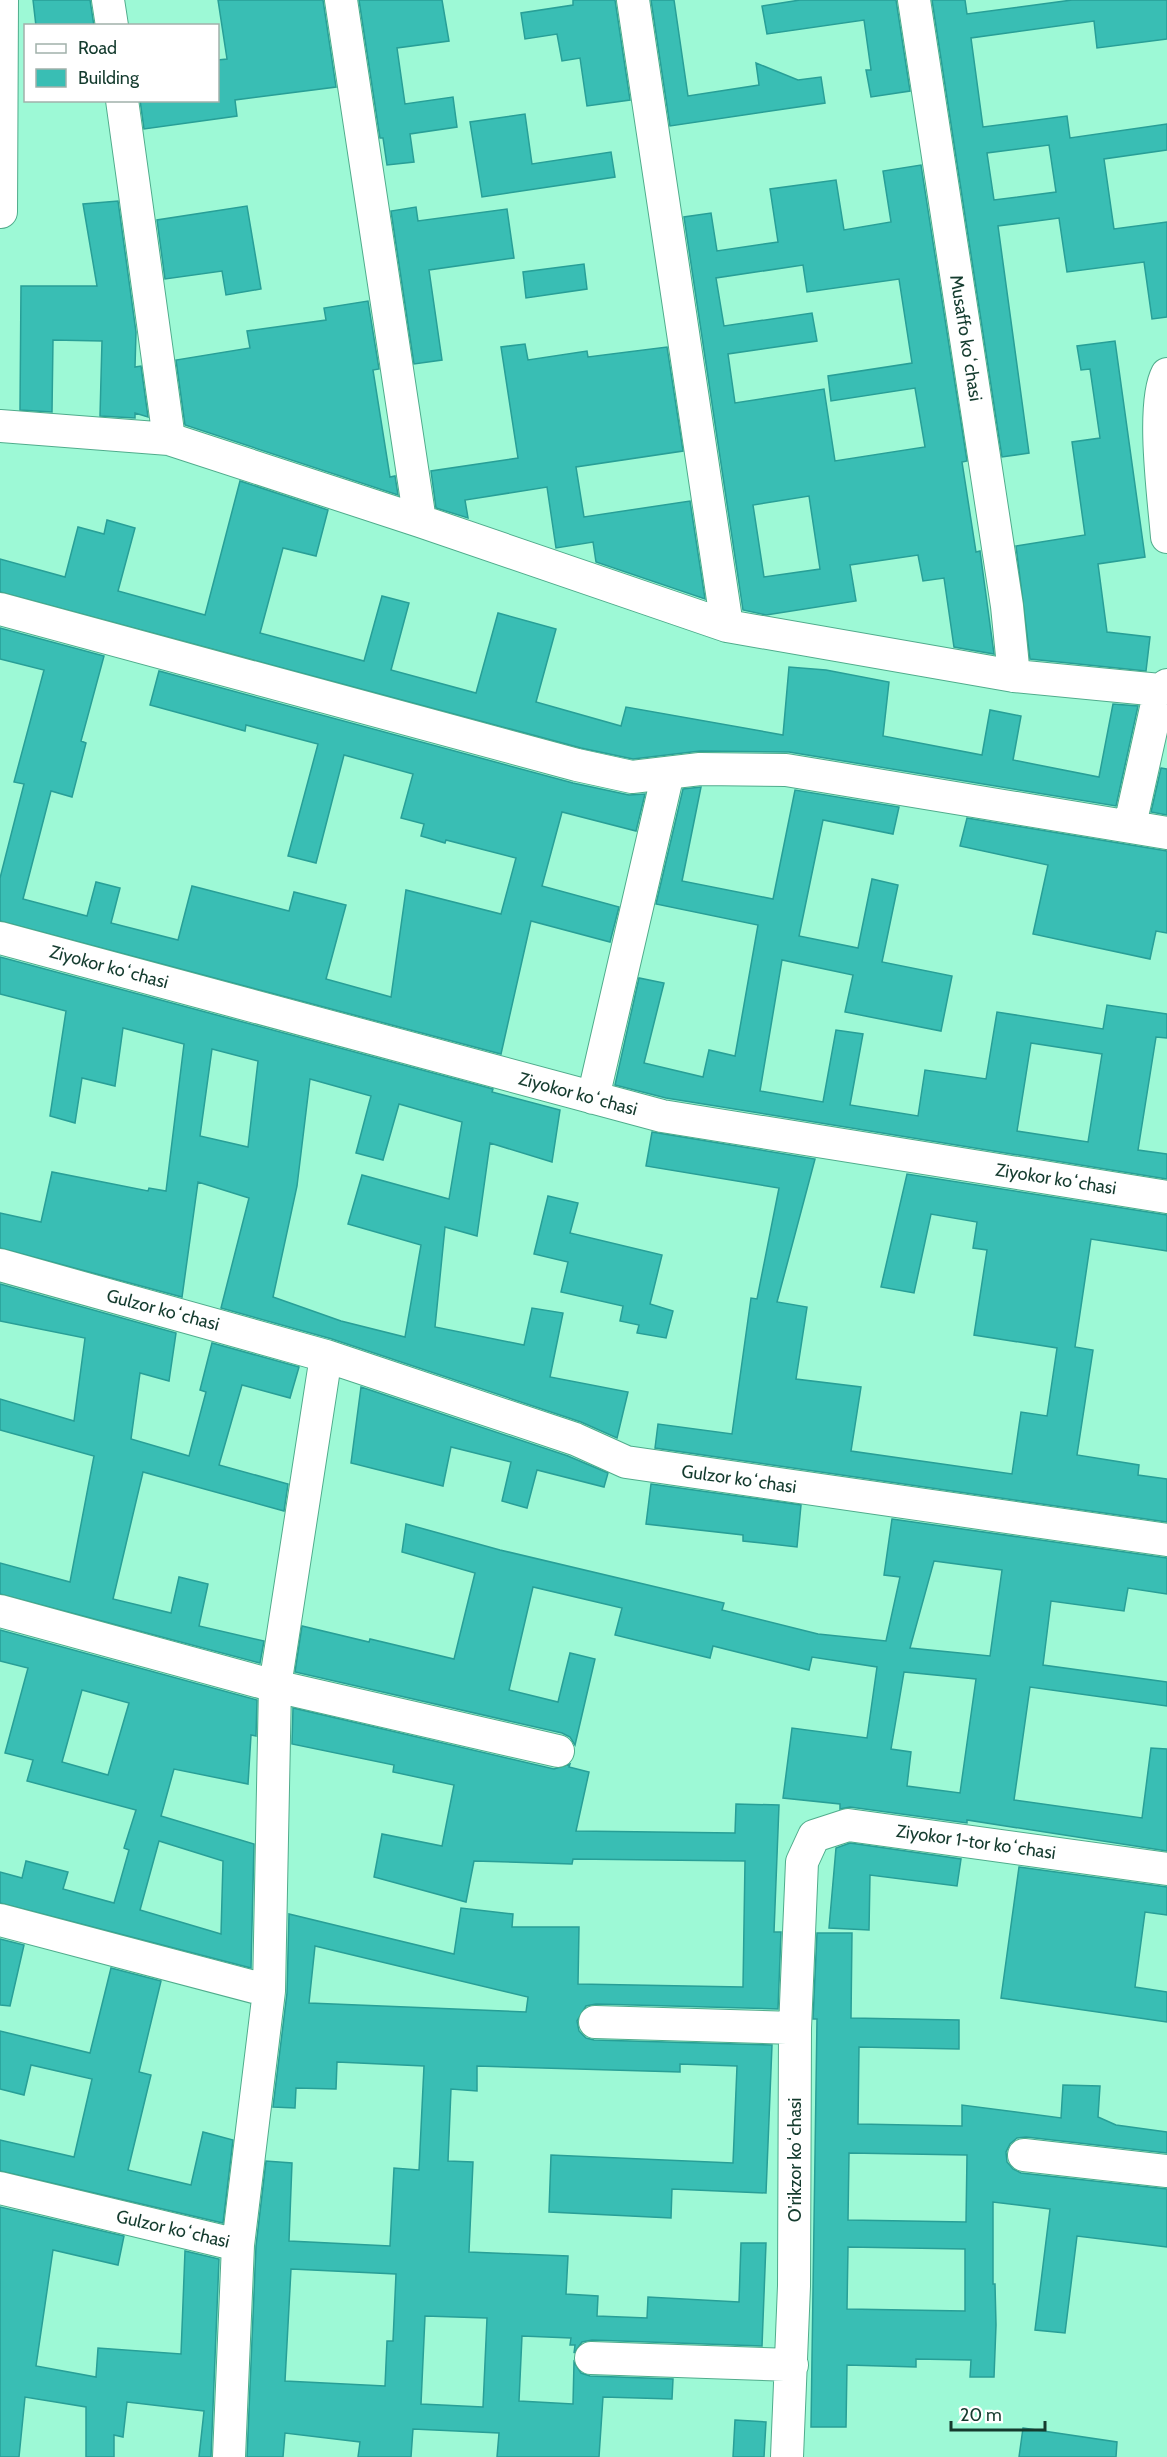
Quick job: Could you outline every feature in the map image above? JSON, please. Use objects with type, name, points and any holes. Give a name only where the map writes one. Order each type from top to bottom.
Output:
[{"type":"street","points":[[1,212],[2,0]]},
{"type":"street","points":[[108,0],[112,24]]},
{"type":"street","points":[[342,0],[420,521]]},
{"type":"street","points":[[633,0],[727,626]]},
{"type":"street","name":"Musaffo koʻchasi","points":[[914,0],[1007,606],[1014,676]]},
{"type":"street","points":[[122,102],[169,439]]},
{"type":"street","points":[[1167,374],[1162,384],[1160,411],[1167,537]]},
{"type":"street","points":[[0,426],[169,439],[420,521],[727,626],[1014,676],[1163,688],[1130,825]]},
{"type":"street","points":[[0,609],[577,765],[632,777],[700,769],[786,770],[1130,825],[1167,833]]},
{"type":"street","points":[[593,1098],[668,773]]},
{"type":"street","name":"Ziyokor koʻchasi","points":[[0,938],[662,1116],[1167,1197]]},
{"type":"street","name":"Gulzor koʻchasi","points":[[0,1265],[326,1356],[575,1439],[626,1462],[1167,1540]]},
{"type":"street","name":"Gulzor koʻchasi","points":[[0,2188],[238,2245],[269,1991],[275,1686],[326,1356]]},
{"type":"street","points":[[0,1611],[275,1686],[558,1751]]},
{"type":"street","name":"Ziyokor 1-tor koʻchasi","points":[[802,1862],[814,1836],[849,1825],[1167,1869]]},
{"type":"street","name":"O'rikzor koʻchasi","points":[[787,2457],[792,2365],[795,2028],[802,1862]]},
{"type":"street","points":[[0,1920],[269,1991]]},
{"type":"street","points":[[595,2022],[795,2028]]},
{"type":"street","points":[[1024,2155],[1167,2171]]},
{"type":"street","points":[[229,2457],[238,2245]]},
{"type":"street","points":[[591,2358],[792,2365]]},
{"type":"building","points":[[33,0],[90,0],[94,24],[36,24]]},
{"type":"building","points":[[218,0],[323,0],[336,87],[235,100],[237,116],[144,129],[140,102],[219,102],[219,60],[227,59]]},
{"type":"building","points":[[359,0],[442,0],[449,41],[397,48],[405,104],[453,97],[457,127],[410,134],[414,162],[387,165],[383,138],[380,138]]},
{"type":"building","points":[[573,0],[615,0],[630,100],[587,106],[580,58],[562,61],[557,34],[525,39],[521,13],[573,5]]},
{"type":"building","points":[[651,0],[674,0],[688,96],[759,85],[756,63],[798,80],[821,77],[825,103],[670,126]]},
{"type":"building","points":[[800,0],[896,0],[910,91],[871,97],[866,70],[871,70],[864,20],[767,34],[762,6]]},
{"type":"building","points":[[932,0],[965,0],[967,14],[1072,0],[1167,0],[1167,39],[1097,48],[1094,21],[971,38],[983,127],[1067,116],[1070,138],[1167,124],[1167,150],[1104,159],[1114,229],[1167,222],[1167,317],[1152,319],[1144,262],[1067,272],[1059,218],[998,226],[1029,453],[1002,457]],"holes":[[[1049,145],[1056,192],[994,200],[987,153]]]},
{"type":"building","points":[[525,114],[532,164],[611,152],[615,177],[482,197],[470,122]]},
{"type":"building","points":[[921,165],[967,461],[962,462],[976,552],[980,551],[994,654],[954,647],[944,578],[923,581],[918,555],[850,565],[856,601],[766,615],[743,610],[684,217],[711,213],[717,251],[778,242],[770,189],[836,180],[844,230],[891,222],[883,171]],"holes":[[[803,265],[807,292],[899,279],[912,363],[828,376],[831,401],[915,388],[925,447],[835,461],[824,389],[735,403],[728,354],[817,341],[812,313],[724,326],[716,278]],[[809,496],[820,569],[764,577],[753,505]]]},
{"type":"building","points":[[118,201],[136,332],[135,367],[141,366],[148,417],[135,413],[135,418],[100,416],[102,341],[53,340],[52,412],[20,410],[21,286],[97,286],[83,204]]},
{"type":"building","points":[[247,206],[261,289],[226,295],[222,271],[165,279],[157,220]]},
{"type":"building","points":[[416,207],[418,221],[507,209],[514,258],[429,270],[442,360],[414,364],[391,211]]},
{"type":"building","points":[[584,264],[587,289],[526,298],[523,272]]},
{"type":"building","points":[[368,301],[379,369],[373,370],[390,477],[395,476],[398,495],[185,425],[176,360],[250,348],[247,331],[326,320],[324,308]]},
{"type":"building","points":[[1115,341],[1145,557],[1098,564],[1107,632],[1150,637],[1146,671],[1030,659],[1016,546],[1085,535],[1072,442],[1100,438],[1090,369],[1081,370],[1077,346]]},
{"type":"building","points":[[525,344],[528,360],[587,351],[588,357],[667,347],[683,451],[576,467],[584,517],[690,501],[705,599],[596,562],[593,542],[556,548],[547,487],[465,500],[468,518],[436,508],[431,471],[518,458],[501,347]]},
{"type":"building","points":[[240,481],[328,510],[316,556],[283,548],[260,633],[364,661],[382,596],[409,603],[391,670],[476,693],[498,613],[556,629],[536,702],[621,726],[626,707],[783,735],[789,667],[826,670],[889,682],[883,736],[982,755],[990,710],[1021,716],[1013,760],[1099,777],[1113,704],[1138,706],[1116,806],[789,752],[700,751],[633,759],[581,748],[0,592],[0,559],[65,577],[78,527],[104,534],[107,520],[135,528],[118,591],[205,615]]},
{"type":"building","points":[[0,628],[104,656],[81,741],[86,743],[72,797],[51,791],[23,899],[87,916],[96,882],[120,888],[111,923],[178,940],[192,886],[289,911],[294,892],[346,905],[326,979],[391,997],[406,890],[501,914],[516,858],[421,836],[424,824],[401,818],[413,774],[344,755],[316,863],[288,856],[318,744],[246,725],[245,731],[150,705],[159,671],[573,783],[629,795],[645,794],[636,831],[562,812],[542,886],[619,907],[610,942],[531,921],[501,1054],[0,921],[0,878],[24,784],[14,782],[44,670],[0,659]]},
{"type":"building","points":[[1161,768],[1167,769],[1167,815],[1151,812]]},
{"type":"building","points":[[701,787],[682,881],[773,899],[795,790],[899,807],[893,834],[823,820],[799,936],[858,948],[872,879],[898,885],[882,962],[952,976],[941,1031],[845,1012],[853,975],[782,960],[760,1091],[823,1102],[836,1030],[863,1034],[850,1105],[918,1116],[925,1070],[986,1079],[997,1012],[1103,1029],[1107,1005],[1167,1014],[1167,1038],[1156,1037],[1138,1150],[1167,1154],[1167,1179],[666,1098],[615,1085],[639,978],[664,983],[644,1063],[703,1077],[709,1050],[735,1056],[758,925],[656,904],[683,789]],"holes":[[[1031,1043],[1102,1054],[1088,1142],[1017,1131]]]},
{"type":"building","points":[[967,818],[1167,851],[1167,933],[1156,931],[1150,959],[1033,934],[1048,865],[960,846]]},
{"type":"building","points":[[0,957],[493,1089],[492,1092],[560,1110],[552,1162],[490,1143],[477,1236],[445,1227],[435,1327],[524,1345],[532,1308],[563,1313],[550,1377],[628,1392],[617,1438],[581,1422],[332,1339],[221,1308],[249,1198],[198,1182],[182,1297],[0,1248],[0,1213],[41,1222],[52,1172],[148,1191],[149,1188],[166,1191],[184,1044],[123,1028],[115,1086],[82,1078],[75,1123],[50,1116],[66,1011],[0,994]],"holes":[[[212,1049],[258,1061],[248,1147],[200,1136]],[[310,1079],[371,1096],[356,1153],[383,1160],[399,1104],[462,1122],[449,1199],[362,1175],[348,1224],[421,1245],[405,1337],[341,1321],[273,1297],[297,1186]]]},
{"type":"building","points":[[652,1132],[815,1159],[777,1302],[807,1307],[796,1379],[861,1387],[851,1451],[1012,1474],[1021,1412],[1047,1416],[1057,1348],[974,1335],[987,1250],[973,1248],[977,1222],[931,1214],[914,1293],[881,1287],[907,1174],[1167,1215],[1167,1251],[1091,1239],[1075,1347],[1093,1350],[1077,1455],[1139,1465],[1138,1475],[1167,1479],[1167,1522],[655,1448],[658,1424],[732,1434],[751,1298],[757,1299],[779,1188],[646,1166]]},
{"type":"building","points":[[548,1196],[578,1203],[570,1233],[662,1255],[650,1304],[673,1311],[666,1338],[637,1333],[639,1325],[620,1321],[623,1306],[561,1292],[568,1262],[534,1254]]},
{"type":"building","points":[[0,1284],[176,1333],[169,1381],[140,1373],[131,1439],[189,1456],[206,1392],[200,1390],[212,1343],[299,1367],[290,1398],[242,1385],[219,1465],[288,1484],[284,1511],[143,1472],[113,1599],[171,1613],[179,1577],[208,1584],[199,1626],[264,1641],[260,1663],[0,1594],[0,1563],[70,1582],[94,1456],[0,1430],[0,1399],[74,1421],[85,1338],[0,1321]]},
{"type":"building","points":[[361,1387],[568,1456],[608,1473],[604,1487],[537,1470],[527,1508],[502,1501],[511,1462],[451,1447],[443,1486],[351,1463]]},
{"type":"building","points":[[651,1484],[801,1505],[797,1547],[743,1541],[743,1535],[646,1524]]},
{"type":"building","points":[[892,1519],[1167,1558],[1167,1594],[1128,1588],[1124,1611],[1051,1601],[1043,1665],[1167,1682],[1167,1706],[1030,1687],[1014,1800],[1142,1818],[1151,1748],[1167,1749],[1167,1851],[967,1820],[967,1823],[850,1807],[840,1809],[840,1804],[783,1798],[792,1728],[867,1738],[877,1667],[812,1657],[809,1670],[713,1646],[710,1658],[615,1635],[622,1608],[533,1587],[509,1690],[558,1702],[570,1653],[595,1659],[575,1745],[570,1737],[562,1733],[295,1672],[302,1626],[454,1659],[475,1573],[402,1552],[406,1524],[500,1550],[724,1603],[722,1610],[818,1634],[886,1641],[900,1577],[884,1575]],"holes":[[[934,1561],[1002,1570],[990,1656],[910,1648]],[[904,1672],[976,1679],[960,1793],[907,1786],[911,1752],[891,1749]]]},
{"type":"building","points":[[0,1630],[257,1700],[256,1736],[251,1735],[248,1784],[174,1769],[161,1816],[254,1844],[251,1968],[0,1903],[0,1872],[22,1878],[26,1861],[68,1872],[63,1889],[114,1903],[129,1850],[124,1848],[136,1810],[27,1781],[33,1760],[5,1753],[28,1668],[0,1661]],"holes":[[[82,1690],[129,1703],[108,1775],[62,1762]],[[159,1841],[223,1861],[221,1934],[140,1910]]]},
{"type":"building","points":[[293,1708],[554,1769],[570,1764],[569,1767],[589,1772],[576,1831],[735,1833],[736,1804],[779,1805],[774,1932],[781,1932],[778,2009],[596,2004],[586,2006],[577,2021],[579,2031],[586,2038],[594,2040],[772,2045],[766,2193],[672,2189],[671,2218],[549,2212],[551,2155],[733,2163],[737,2066],[680,2064],[680,2072],[477,2066],[477,2091],[451,2089],[448,2161],[473,2162],[469,2252],[568,2256],[566,2294],[598,2296],[597,2316],[647,2318],[648,2297],[739,2302],[741,2243],[766,2243],[762,2346],[592,2340],[582,2342],[574,2353],[575,2345],[570,2345],[571,2338],[522,2336],[519,2401],[573,2404],[574,2362],[581,2373],[590,2376],[673,2379],[672,2399],[603,2397],[599,2457],[497,2457],[499,2433],[413,2429],[411,2457],[358,2457],[360,2442],[285,2433],[283,2457],[247,2457],[256,2246],[266,2161],[292,2163],[289,2241],[390,2246],[394,2168],[419,2170],[424,2066],[337,2062],[336,2089],[296,2088],[295,2108],[273,2107],[287,1993],[289,1914],[454,1954],[461,1908],[513,1914],[512,1927],[579,1927],[578,1984],[743,1987],[745,1861],[573,1859],[572,1864],[474,1861],[466,1902],[374,1877],[382,1834],[442,1846],[454,1785],[393,1772],[394,1765],[292,1744]],"holes":[[[315,1946],[528,1997],[526,2012],[309,2003]],[[291,2269],[396,2274],[393,2341],[387,2341],[385,2386],[285,2381]],[[425,2316],[487,2318],[483,2407],[421,2404]]]},
{"type":"building","points":[[850,1843],[961,1859],[957,1886],[870,1875],[869,1930],[829,1928],[836,1848]]},
{"type":"building","points":[[1019,1867],[1167,1887],[1167,1915],[1145,1912],[1135,1987],[1167,1992],[1167,2022],[1001,1998]]},
{"type":"building","points":[[817,1933],[852,1933],[851,2018],[959,2020],[959,2049],[859,2047],[858,2124],[962,2126],[962,2105],[1061,2118],[1063,2085],[1100,2086],[1098,2117],[1116,2125],[1167,2132],[1167,2153],[1026,2137],[1017,2138],[1010,2144],[1006,2152],[1007,2162],[1021,2173],[1167,2189],[1167,2247],[1077,2236],[1065,2333],[1035,2330],[1050,2209],[993,2202],[993,2284],[995,2284],[996,2325],[994,2377],[970,2377],[971,2360],[916,2359],[916,2367],[847,2365],[846,2427],[811,2427],[817,2019],[813,2019]],"holes":[[[849,2153],[967,2155],[966,2222],[848,2220]],[[848,2247],[965,2249],[965,2311],[847,2309]]]},
{"type":"building","points":[[0,1939],[24,1945],[10,2006],[0,2005]]},
{"type":"building","points":[[111,1968],[161,1981],[139,2072],[151,2075],[128,2170],[191,2185],[203,2132],[233,2140],[223,2223],[0,2171],[0,2140],[74,2157],[92,2079],[31,2065],[24,2095],[0,2089],[0,2031],[90,2053]]},
{"type":"building","points":[[0,2207],[124,2236],[118,2265],[53,2250],[36,2366],[96,2377],[98,2348],[181,2354],[185,2251],[219,2259],[211,2457],[199,2457],[204,2411],[127,2402],[123,2437],[114,2435],[114,2457],[86,2457],[86,2407],[25,2397],[19,2457],[0,2457]]},
{"type":"building","points":[[735,2420],[766,2422],[764,2457],[733,2457]]},
{"type":"building","points":[[1023,2428],[1117,2442],[1116,2457],[1019,2457]]}]
